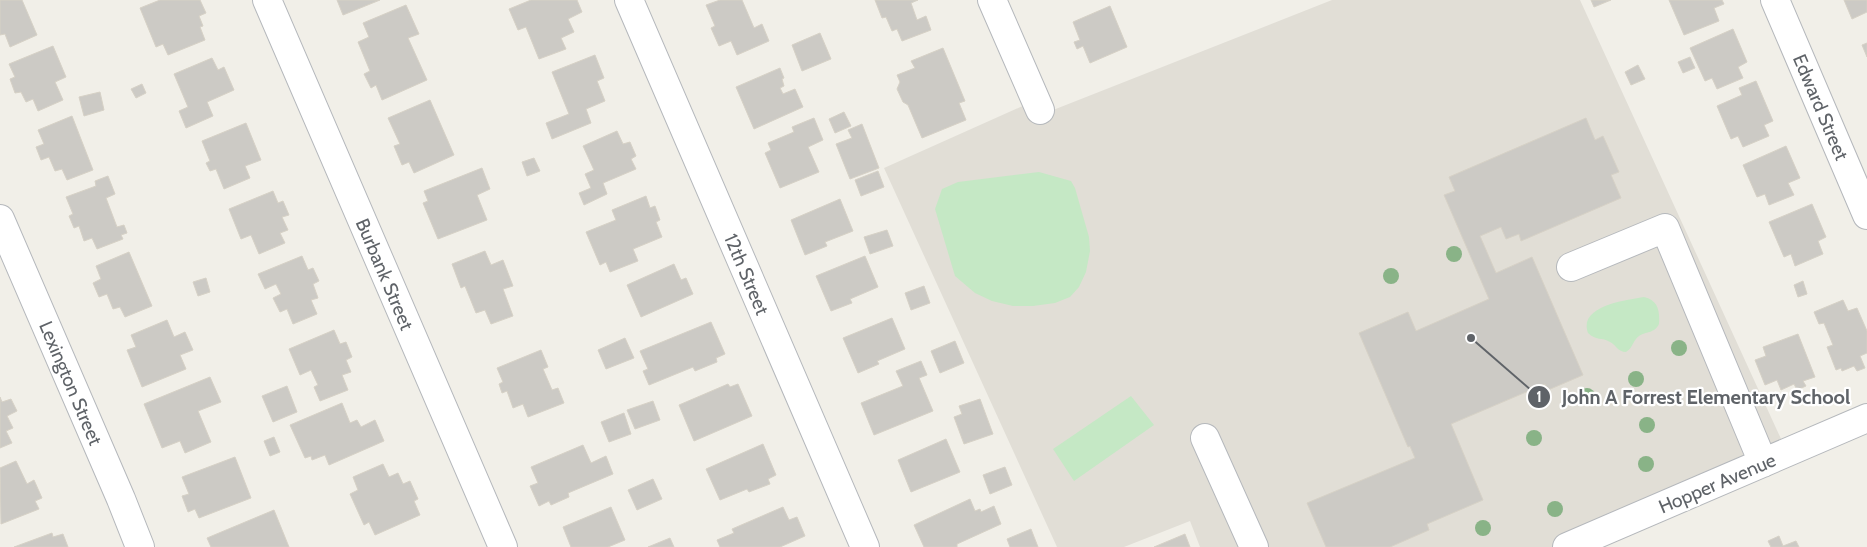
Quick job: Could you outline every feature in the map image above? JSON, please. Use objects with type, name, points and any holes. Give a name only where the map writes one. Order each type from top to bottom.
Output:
[{"type":"street","name":"Burbank Street","points":[[267,0],[503,547]]},
{"type":"street","name":"12th Street","points":[[629,0],[865,547]]},
{"type":"street","points":[[992,0],[1040,110]]},
{"type":"street","name":"Edward Street","points":[[1775,0],[1867,215]]},
{"type":"street","name":"Lexington Street","points":[[0,219],[140,547]]},
{"type":"street","points":[[1571,267],[1665,228],[1763,463]]},
{"type":"street","name":"Hopper Avenue","points":[[1581,544],[1867,418]]},
{"type":"street","points":[[1206,438],[1254,547]]},
{"type":"shaded area","points":[[1332,0],[1580,0],[1787,452],[1567,547],[1200,547],[1190,521],[1124,547],[1057,547],[884,168],[1036,100],[1043,114]]},
{"type":"green space","points":[[1039,172],[1071,181],[1075,188],[1089,237],[1090,251],[1086,272],[1079,287],[1070,297],[1055,303],[1013,306],[992,301],[975,293],[955,276],[935,209],[942,189],[958,182]]},
{"type":"green space","points":[[1649,298],[1655,303],[1659,315],[1659,324],[1655,329],[1637,338],[1626,352],[1621,351],[1612,343],[1588,333],[1587,324],[1590,316],[1597,311],[1626,300]]},
{"type":"green space","points":[[1131,396],[1154,425],[1074,481],[1053,449]]},
{"type":"building","points":[[0,0],[22,0],[37,35],[10,47],[5,34],[0,35]]},
{"type":"building","points":[[160,0],[200,0],[206,13],[199,16],[203,26],[200,27],[205,40],[168,55],[163,44],[156,47],[140,8]]},
{"type":"building","points":[[337,0],[380,0],[343,15]]},
{"type":"building","points":[[531,0],[577,0],[582,12],[568,19],[574,32],[561,38],[566,49],[539,59],[526,27],[518,30],[509,9]]},
{"type":"building","points":[[720,0],[742,0],[754,28],[762,24],[769,41],[737,55],[731,41],[719,46],[711,28],[715,26],[706,5]]},
{"type":"building","points":[[875,0],[918,0],[911,3],[917,20],[926,16],[931,30],[902,41],[897,29],[892,31],[886,17],[882,18]]},
{"type":"building","points":[[1591,0],[1611,0],[1594,7]]},
{"type":"building","points":[[1669,0],[1722,0],[1724,4],[1714,8],[1719,21],[1684,35]]},
{"type":"building","points":[[1844,0],[1867,0],[1867,12],[1852,19]]},
{"type":"building","points":[[406,5],[419,34],[408,38],[427,80],[382,100],[376,85],[371,88],[364,74],[370,71],[358,42],[369,37],[363,23]]},
{"type":"building","points":[[1110,6],[1127,47],[1090,63],[1083,46],[1077,49],[1074,42],[1080,40],[1073,22]]},
{"type":"building","points":[[1733,29],[1747,62],[1738,67],[1743,78],[1717,89],[1712,78],[1705,81],[1690,48]]},
{"type":"building","points":[[820,33],[831,59],[802,71],[792,45]]},
{"type":"building","points":[[1867,43],[1867,57],[1862,45]]},
{"type":"building","points":[[53,46],[66,77],[55,82],[63,100],[38,111],[33,99],[26,102],[21,92],[15,93],[10,79],[15,77],[9,64]]},
{"type":"building","points":[[943,48],[965,101],[959,103],[966,120],[922,138],[908,105],[903,102],[897,89],[900,82],[897,75],[915,68],[911,61]]},
{"type":"building","points":[[595,55],[604,78],[597,81],[605,101],[586,109],[591,123],[552,139],[546,123],[569,114],[552,72]]},
{"type":"building","points":[[1690,57],[1695,68],[1683,73],[1678,62]]},
{"type":"building","points":[[212,58],[218,70],[224,67],[234,90],[207,102],[213,116],[186,128],[179,111],[188,107],[174,74]]},
{"type":"building","points":[[1638,65],[1645,79],[1631,85],[1625,72]]},
{"type":"building","points":[[780,68],[784,78],[782,79],[784,86],[780,88],[783,94],[795,89],[803,107],[754,129],[736,87]]},
{"type":"building","points":[[1756,81],[1773,121],[1764,125],[1769,136],[1743,147],[1738,136],[1731,139],[1717,106],[1742,95],[1739,88]]},
{"type":"building","points":[[142,84],[146,93],[136,98],[131,89]]},
{"type":"building","points":[[100,92],[104,110],[84,116],[79,97]]},
{"type":"building","points":[[430,100],[454,155],[414,173],[409,162],[402,165],[394,146],[400,144],[388,118]]},
{"type":"building","points":[[844,112],[851,126],[835,133],[829,119]]},
{"type":"building","points":[[72,116],[93,170],[67,180],[62,169],[55,171],[49,157],[41,160],[36,147],[44,144],[38,130]]},
{"type":"building","points":[[814,118],[823,140],[808,147],[819,172],[780,188],[765,153],[771,150],[768,143],[794,132],[792,127]]},
{"type":"building","points":[[1586,118],[1595,140],[1603,136],[1619,172],[1611,175],[1621,198],[1521,241],[1519,234],[1506,239],[1501,227],[1480,236],[1496,273],[1532,257],[1583,375],[1548,390],[1545,384],[1451,424],[1483,500],[1427,524],[1429,530],[1390,547],[1326,547],[1307,503],[1415,458],[1410,446],[1408,447],[1359,333],[1408,312],[1416,331],[1489,299],[1444,195],[1455,191],[1449,177]]},
{"type":"building","points":[[246,123],[261,160],[245,166],[250,178],[224,189],[216,169],[210,171],[206,163],[210,161],[202,141]]},
{"type":"building","points":[[862,124],[879,168],[850,179],[836,144],[852,138],[848,130]]},
{"type":"building","points":[[617,131],[623,144],[630,142],[636,156],[631,159],[636,169],[603,183],[607,194],[584,205],[579,193],[591,188],[585,174],[594,170],[583,146]]},
{"type":"building","points":[[1786,146],[1800,178],[1788,183],[1794,195],[1769,205],[1765,194],[1757,197],[1743,165]]},
{"type":"building","points":[[534,158],[540,171],[527,176],[522,162]]},
{"type":"building","points":[[482,168],[490,189],[477,195],[487,220],[438,239],[423,203],[428,201],[424,191]]},
{"type":"building","points":[[878,171],[884,187],[861,196],[855,180]]},
{"type":"building","points":[[108,176],[115,194],[106,198],[117,227],[124,225],[127,233],[121,235],[123,239],[97,249],[92,238],[84,241],[79,226],[74,228],[69,216],[73,214],[66,197],[96,186],[95,181]]},
{"type":"building","points":[[273,191],[278,203],[283,201],[289,215],[282,217],[288,230],[280,233],[285,243],[259,254],[251,235],[241,239],[229,209]]},
{"type":"building","points":[[646,196],[650,208],[655,206],[660,220],[656,222],[662,237],[633,249],[638,261],[610,272],[606,262],[600,265],[586,232],[616,220],[612,210]]},
{"type":"building","points":[[840,199],[853,231],[825,242],[827,246],[805,255],[791,220]]},
{"type":"building","points":[[1812,204],[1826,237],[1818,241],[1823,254],[1795,266],[1791,254],[1784,257],[1769,222]]},
{"type":"building","points":[[887,230],[893,246],[870,254],[864,237]]},
{"type":"building","points":[[485,251],[491,265],[503,260],[513,286],[503,289],[513,316],[491,324],[485,310],[476,313],[465,286],[461,288],[452,264]]},
{"type":"building","points":[[129,252],[152,306],[125,317],[120,307],[113,309],[107,294],[99,297],[93,283],[101,279],[96,266]]},
{"type":"building","points":[[302,256],[308,270],[313,268],[319,281],[313,284],[318,298],[311,300],[317,314],[293,324],[287,309],[280,312],[273,298],[281,294],[276,284],[265,289],[258,274]]},
{"type":"building","points":[[865,256],[878,287],[850,299],[852,303],[831,311],[816,276]]},
{"type":"building","points":[[674,264],[681,280],[686,278],[693,294],[641,317],[627,285]]},
{"type":"building","points":[[206,278],[210,292],[198,296],[193,282]]},
{"type":"building","points":[[1803,281],[1807,294],[1798,297],[1794,285]]},
{"type":"building","points":[[924,286],[930,303],[911,310],[905,293]]},
{"type":"building","points":[[1843,300],[1848,311],[1857,308],[1867,331],[1867,353],[1860,356],[1865,368],[1857,371],[1854,366],[1842,371],[1841,368],[1836,370],[1827,347],[1833,345],[1824,323],[1819,324],[1814,312]]},
{"type":"building","points":[[892,318],[905,349],[877,361],[879,364],[858,373],[843,338]]},
{"type":"building","points":[[167,320],[174,337],[185,332],[193,350],[180,355],[186,369],[142,387],[127,350],[136,347],[131,335]]},
{"type":"building","points":[[711,322],[725,354],[716,358],[717,362],[695,371],[693,367],[649,385],[643,371],[648,369],[640,351]]},
{"type":"building","points":[[334,330],[340,344],[346,342],[352,357],[346,360],[351,372],[342,375],[348,390],[320,401],[314,387],[318,385],[311,370],[300,375],[289,349]]},
{"type":"building","points":[[1798,334],[1815,377],[1803,381],[1806,386],[1797,390],[1794,384],[1781,390],[1777,380],[1765,385],[1755,360],[1766,356],[1763,347]]},
{"type":"building","points":[[625,338],[634,358],[606,369],[598,350]]},
{"type":"building","points":[[955,341],[964,363],[940,373],[931,351]]},
{"type":"building","points":[[541,350],[548,367],[543,369],[552,390],[558,388],[564,403],[528,417],[523,404],[513,408],[507,391],[502,393],[499,384],[503,382],[497,368]]},
{"type":"building","points":[[921,361],[927,375],[919,378],[933,411],[874,435],[861,403],[903,386],[896,371]]},
{"type":"building","points":[[210,377],[221,402],[198,411],[211,442],[185,453],[180,441],[162,448],[144,404]]},
{"type":"building","points":[[728,384],[730,387],[738,384],[752,416],[694,441],[679,405]]},
{"type":"building","points":[[287,386],[297,412],[273,422],[262,396]]},
{"type":"building","points":[[0,397],[2,402],[11,399],[17,411],[7,416],[13,428],[6,431],[12,443],[0,448]]},
{"type":"building","points":[[980,399],[993,434],[964,444],[954,417],[962,414],[959,406]]},
{"type":"building","points":[[653,401],[660,420],[635,429],[627,410]]},
{"type":"building","points":[[342,403],[350,423],[357,420],[361,427],[375,420],[384,441],[329,465],[325,455],[312,460],[311,456],[305,458],[290,425]]},
{"type":"building","points":[[624,413],[631,434],[609,442],[601,422]]},
{"type":"building","points":[[274,437],[280,452],[270,456],[264,441]]},
{"type":"building","points":[[946,439],[960,472],[911,492],[898,460]]},
{"type":"building","points":[[763,444],[776,475],[768,479],[770,484],[749,492],[747,489],[720,500],[706,469]]},
{"type":"building","points":[[583,445],[591,463],[606,456],[613,474],[568,493],[569,497],[551,505],[549,501],[539,506],[530,486],[538,483],[531,467]]},
{"type":"building","points":[[235,457],[251,498],[199,518],[195,509],[188,512],[182,496],[189,494],[182,477]]},
{"type":"building","points":[[16,461],[27,484],[34,480],[42,498],[35,501],[39,509],[1,524],[0,468]]},
{"type":"building","points":[[383,464],[389,477],[398,473],[403,484],[410,481],[418,499],[414,501],[420,515],[375,535],[369,522],[364,525],[350,494],[358,490],[353,477]]},
{"type":"building","points":[[1005,467],[1012,485],[990,494],[983,475]]},
{"type":"building","points":[[653,479],[662,499],[637,510],[628,490]]},
{"type":"building","points":[[970,499],[975,511],[980,509],[981,512],[994,506],[1001,524],[957,544],[957,547],[924,547],[914,525]]},
{"type":"building","points":[[611,507],[625,540],[608,547],[571,547],[563,527]]},
{"type":"building","points":[[783,507],[789,520],[797,517],[805,536],[780,547],[720,547],[717,540],[734,533],[732,529]]},
{"type":"building","points":[[274,510],[289,547],[211,547],[207,538]]},
{"type":"building","points":[[1031,529],[1038,547],[1010,547],[1007,539]]},
{"type":"building","points":[[52,533],[53,537],[63,534],[68,547],[14,547]]},
{"type":"building","points":[[1185,534],[1190,547],[1154,547]]},
{"type":"building","points":[[1779,536],[1783,546],[1796,541],[1799,547],[1771,547],[1768,541]]},
{"type":"building","points":[[670,538],[674,547],[648,547]]},
{"type":"place","name":"John A Forrest Elementary School","points":[[1471,338]]}]
